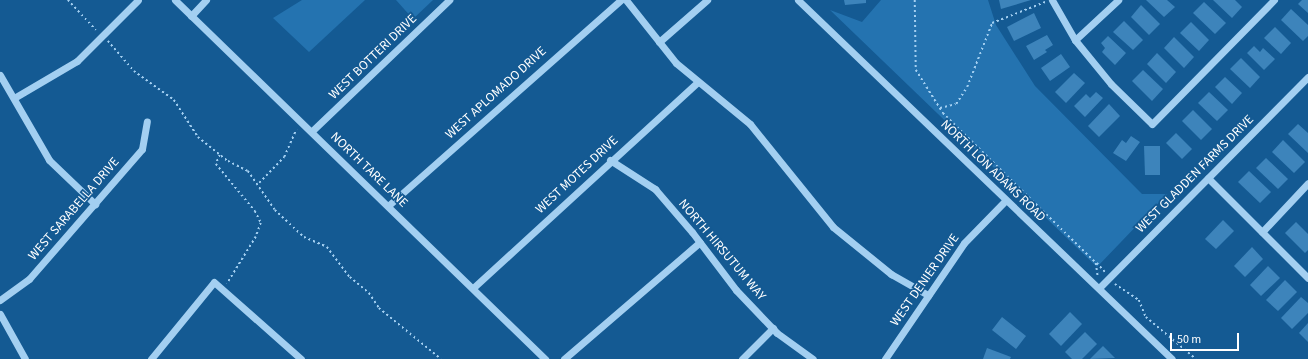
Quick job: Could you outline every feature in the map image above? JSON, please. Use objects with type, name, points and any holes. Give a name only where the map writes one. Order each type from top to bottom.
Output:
[{"type":"street","points":[[14,98],[77,61],[138,0]]},
{"type":"street","name":"NORTH TARE LANE","points":[[175,0],[389,205],[545,359]]},
{"type":"street","points":[[191,16],[206,0]]},
{"type":"street","name":"WEST BOTTERI DRIVE","points":[[312,131],[450,0]]},
{"type":"street","name":"WEST APLOMADO DRIVE","points":[[389,205],[620,0]]},
{"type":"street","points":[[626,0],[676,63],[750,124],[833,227],[892,274],[928,295]]},
{"type":"street","points":[[659,42],[707,0]]},
{"type":"street","name":"NORTH LON ADAMS ROAD","points":[[798,0],[1005,201],[1099,288],[1172,359]]},
{"type":"street","points":[[1051,0],[1075,40],[1111,84],[1152,124],[1274,0]]},
{"type":"street","points":[[1075,40],[1118,0]]},
{"type":"street","points":[[0,75],[49,160],[95,204]]},
{"type":"street","name":"WEST GLADDEN FARMS DRIVE","points":[[1099,288],[1308,77]]},
{"type":"street","name":"WEST MOTES DRIVE","points":[[473,288],[610,160],[698,82]]},
{"type":"street","name":"WEST SARABELLA DRIVE","points":[[0,300],[29,280],[142,149],[147,121]]},
{"type":"street","name":"NORTH HIRSUTUM WAY","points":[[610,160],[655,189],[700,242],[736,290],[773,328],[813,359]]},
{"type":"street","points":[[1208,178],[1308,278]]},
{"type":"street","points":[[1262,232],[1308,182]]},
{"type":"street","name":"WEST DENIER DRIVE","points":[[885,359],[964,243],[1005,201]]},
{"type":"street","points":[[564,359],[700,242]]},
{"type":"street","points":[[151,359],[214,282],[301,359]]},
{"type":"street","points":[[0,314],[24,359]]},
{"type":"street","points":[[742,359],[773,328]]},
{"type":"path","points":[[68,0],[134,71],[174,100],[198,137],[220,155],[248,171],[259,183],[275,210],[304,236],[330,250],[350,277],[368,293],[379,308],[441,359]]},
{"type":"path","points":[[915,0],[916,70],[940,108],[989,160],[1009,175],[1019,189],[1096,263],[1119,288],[1139,300],[1146,317],[1196,359]]},
{"type":"path","points":[[940,108],[956,104],[967,86],[992,23],[1051,0]]},
{"type":"path","points":[[259,183],[284,157],[292,135],[302,121]]},
{"type":"path","points":[[220,155],[216,164],[255,210],[261,223],[256,237],[223,291]]},
{"type":"path","points":[[1096,263],[1099,288]]},
{"type":"shaded area","points":[[302,0],[365,0],[309,52],[273,18]]},
{"type":"shaded area","points":[[396,0],[433,0],[413,19]]},
{"type":"shaded area","points":[[881,0],[988,0],[996,25],[1035,86],[1142,194],[1167,194],[1097,267],[830,10],[862,22]]},
{"type":"building","points":[[844,0],[866,0],[866,3],[845,5]]},
{"type":"building","points":[[999,0],[1031,0],[1001,9]]},
{"type":"building","points":[[1146,0],[1167,0],[1175,7],[1164,17]]},
{"type":"building","points":[[1213,0],[1235,0],[1242,7],[1232,18]]},
{"type":"building","points":[[1302,0],[1308,0],[1308,13],[1298,4]]},
{"type":"building","points":[[1204,2],[1226,23],[1215,34],[1193,13]]},
{"type":"building","points":[[1141,5],[1160,24],[1149,35],[1131,17]]},
{"type":"building","points":[[1291,9],[1308,25],[1308,36],[1303,41],[1281,20]]},
{"type":"building","points":[[1034,13],[1041,28],[1014,41],[1007,27]]},
{"type":"building","points":[[1124,21],[1143,40],[1133,50],[1113,32]]},
{"type":"building","points":[[1191,22],[1209,40],[1199,51],[1180,33]]},
{"type":"building","points":[[1275,27],[1291,43],[1281,54],[1264,38]]},
{"type":"building","points":[[1047,35],[1053,45],[1045,50],[1047,52],[1034,60],[1026,46]]},
{"type":"building","points":[[1108,36],[1126,53],[1115,65],[1102,52],[1105,48],[1101,43]]},
{"type":"building","points":[[1174,37],[1194,57],[1184,68],[1164,48]]},
{"type":"building","points":[[1254,46],[1260,52],[1263,48],[1275,59],[1264,70],[1247,53]]},
{"type":"building","points":[[1157,53],[1176,72],[1166,83],[1147,64]]},
{"type":"building","points":[[1061,54],[1070,67],[1050,81],[1041,68]]},
{"type":"building","points":[[1241,58],[1260,77],[1250,88],[1230,69]]},
{"type":"building","points":[[1143,70],[1163,89],[1152,101],[1132,81]]},
{"type":"building","points":[[1074,73],[1085,83],[1066,103],[1055,92]]},
{"type":"building","points":[[1225,77],[1242,93],[1232,104],[1215,87]]},
{"type":"building","points":[[1096,92],[1103,98],[1085,117],[1074,106],[1086,94],[1090,98]]},
{"type":"building","points":[[1209,92],[1228,110],[1217,121],[1198,103]]},
{"type":"building","points":[[1109,104],[1120,116],[1099,137],[1088,126]]},
{"type":"building","points":[[1193,110],[1212,129],[1201,140],[1182,121]]},
{"type":"building","points":[[1298,124],[1308,133],[1308,153],[1288,134]]},
{"type":"building","points":[[1176,133],[1192,149],[1182,159],[1166,143]]},
{"type":"building","points":[[1131,136],[1140,142],[1126,161],[1113,153],[1122,140],[1126,143]]},
{"type":"building","points":[[1283,140],[1305,162],[1294,173],[1272,152]]},
{"type":"building","points":[[1144,146],[1160,146],[1160,175],[1145,175]]},
{"type":"building","points":[[1266,158],[1288,179],[1278,189],[1256,168]]},
{"type":"building","points":[[1249,171],[1271,192],[1260,203],[1238,182]]},
{"type":"building","points":[[1223,220],[1234,231],[1216,249],[1205,239]]},
{"type":"building","points":[[1296,222],[1308,234],[1308,250],[1305,253],[1285,233]]},
{"type":"building","points":[[1252,247],[1263,259],[1245,277],[1234,266]]},
{"type":"building","points":[[1268,266],[1280,278],[1261,296],[1250,285]]},
{"type":"building","points":[[1285,280],[1297,292],[1278,311],[1266,300]]},
{"type":"building","points":[[1301,297],[1308,303],[1308,313],[1292,329],[1281,318]]},
{"type":"building","points":[[1070,312],[1082,324],[1061,346],[1049,334]]},
{"type":"building","points":[[1002,317],[1026,336],[1016,349],[992,330]]},
{"type":"building","points":[[1308,323],[1308,342],[1299,333]]},
{"type":"building","points":[[1085,332],[1097,344],[1082,359],[1072,359],[1065,352]]},
{"type":"building","points":[[1103,346],[1115,358],[1090,359]]},
{"type":"building","points":[[987,348],[1011,357],[1010,359],[983,359]]}]
